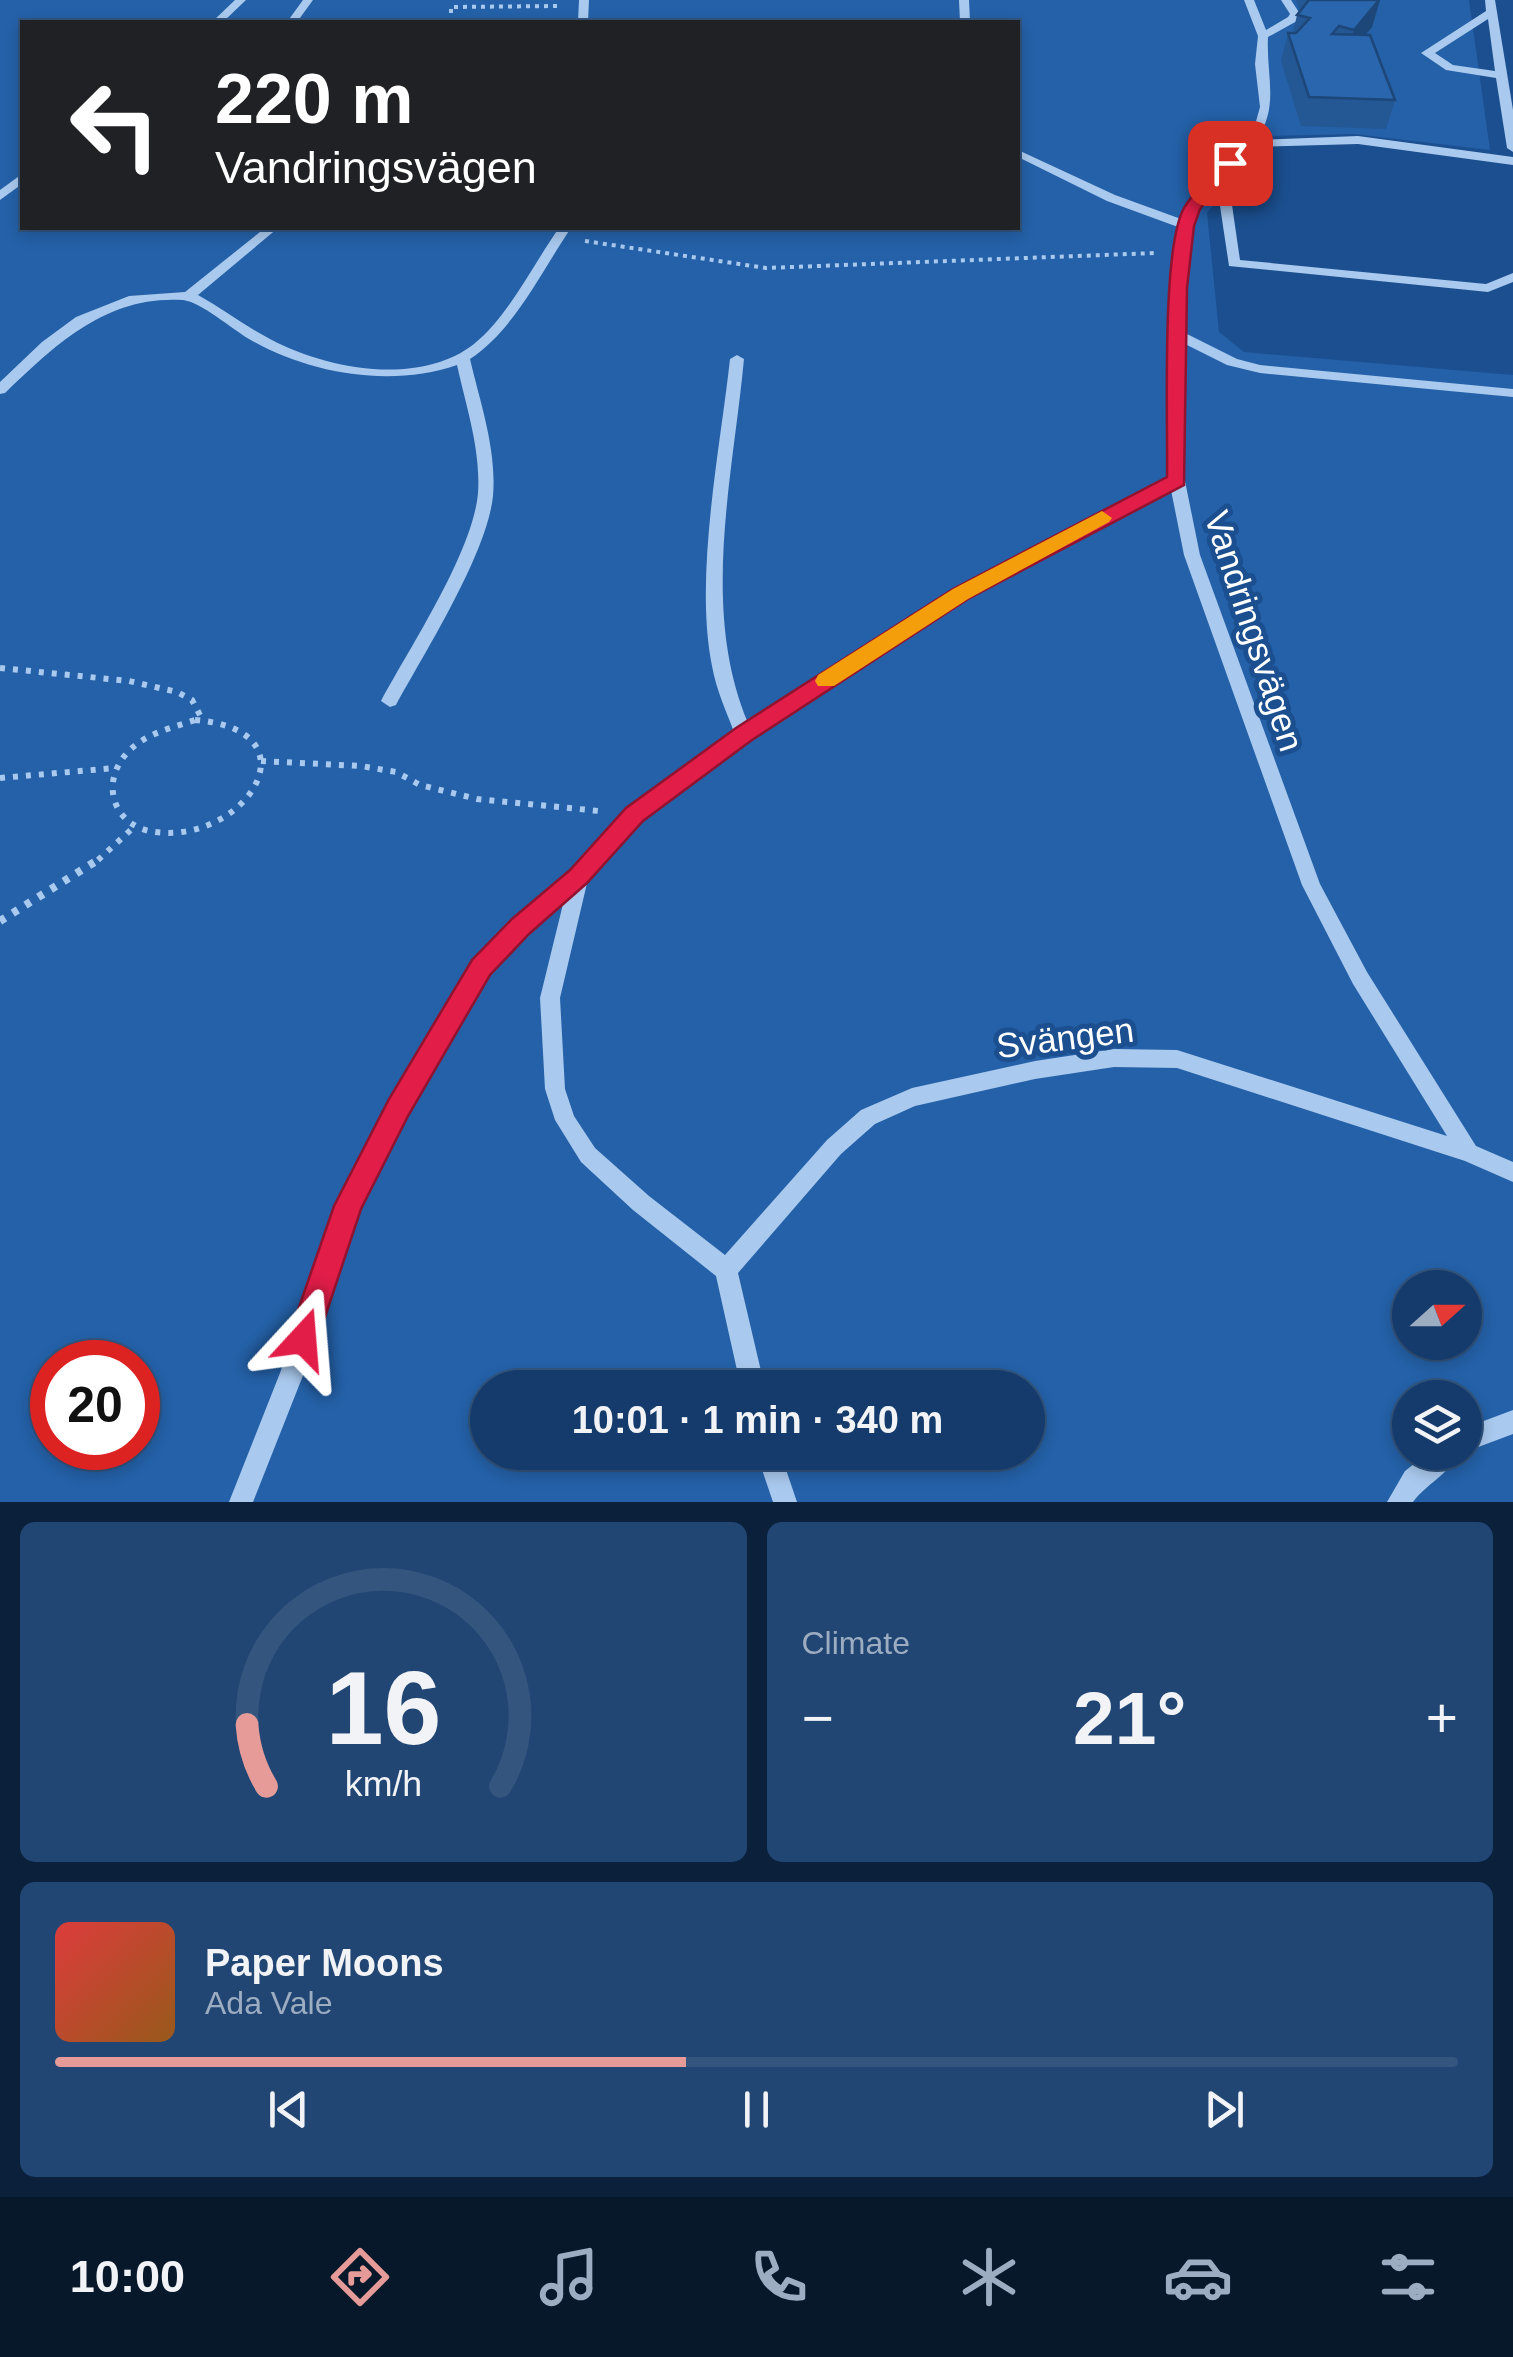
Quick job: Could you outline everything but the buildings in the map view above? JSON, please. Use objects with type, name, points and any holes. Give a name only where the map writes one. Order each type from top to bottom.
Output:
[{"type":"street","points":[[218,20],[241,0]]},
{"type":"street","name":"Vandringsvägen","points":[[1249,0],[1263,36],[1261,64],[1266,107],[1261,125],[1192,208],[1186,226],[1179,288],[1177,480],[1192,555],[1311,885],[1360,978],[1469,1153]]},
{"type":"street","points":[[1263,36],[1293,19],[1295,14],[1286,0]]},
{"type":"street","points":[[1501,75],[1450,68],[1428,53],[1491,6],[1513,148]]},
{"type":"street","points":[[1495,38],[1513,40]]},
{"type":"street","points":[[1248,144],[1358,140],[1513,161]]},
{"type":"street","points":[[1020,154],[1111,198],[1186,226]]},
{"type":"street","points":[[0,196],[20,180]]},
{"type":"street","points":[[1209,188],[1226,205],[1234,263],[1488,288],[1513,277]]},
{"type":"street","points":[[188,296],[270,230]]},
{"type":"street","points":[[0,390],[47,345],[94,314],[130,300],[188,296],[276,347],[338,365],[417,374],[463,359],[483,344],[562,232]]},
{"type":"street","points":[[1181,336],[1232,362],[1260,369],[1513,393]]},
{"type":"street","points":[[390,701],[462,560],[485,499],[463,359]]},
{"type":"street","points":[[737,359],[718,566],[718,652],[725,688],[744,734]]},
{"type":"street","points":[[240,1502],[292,1373],[348,1206],[398,1108],[481,968],[520,926],[579,876],[634,814],[744,734],[961,594],[1177,480]]},
{"type":"street","points":[[579,876],[550,998],[555,1089],[565,1120],[602,1167],[726,1270],[749,1370]]},
{"type":"street","name":"Svängen","points":[[726,1270],[834,1147],[868,1118],[912,1096],[1035,1070],[1114,1058],[1177,1059],[1469,1153]]},
{"type":"street","points":[[1469,1153],[1513,1172]]},
{"type":"street","points":[[1482,1434],[1513,1422]]},
{"type":"street","points":[[774,1470],[785,1502]]},
{"type":"street","points":[[1398,1502],[1426,1470]]},
{"type":"path","points":[[451,20],[451,7],[577,1]]},
{"type":"path","points":[[562,232],[766,268],[1078,259],[1185,251]]},
{"type":"path","points":[[0,668],[139,684],[182,694],[196,702],[202,720]]},
{"type":"path","points":[[202,720],[231,724],[255,742],[261,760],[258,784],[249,799],[217,823],[176,834],[134,827],[118,815],[110,800],[115,768],[131,747],[172,724],[202,720]]},
{"type":"path","points":[[261,760],[361,766],[396,772],[420,785],[477,798],[634,814]]},
{"type":"path","points":[[0,778],[115,768]]},
{"type":"path","points":[[0,922],[94,864],[134,827]]},
{"type":"shaded area","points":[[0,0],[1469,0],[1490,150],[1354,134],[1270,136],[1207,213],[1219,332],[1244,352],[1513,375],[1513,1502],[0,1502]]},
{"type":"slow traffic","points":[[826,681],[961,594],[1102,518]]},
{"type":"route","points":[[303,1339],[348,1206],[398,1108],[481,968],[520,926],[579,876],[634,814],[744,734],[961,594],[1068,534],[1177,480],[1179,288],[1186,226],[1192,208],[1230,163]]}]
